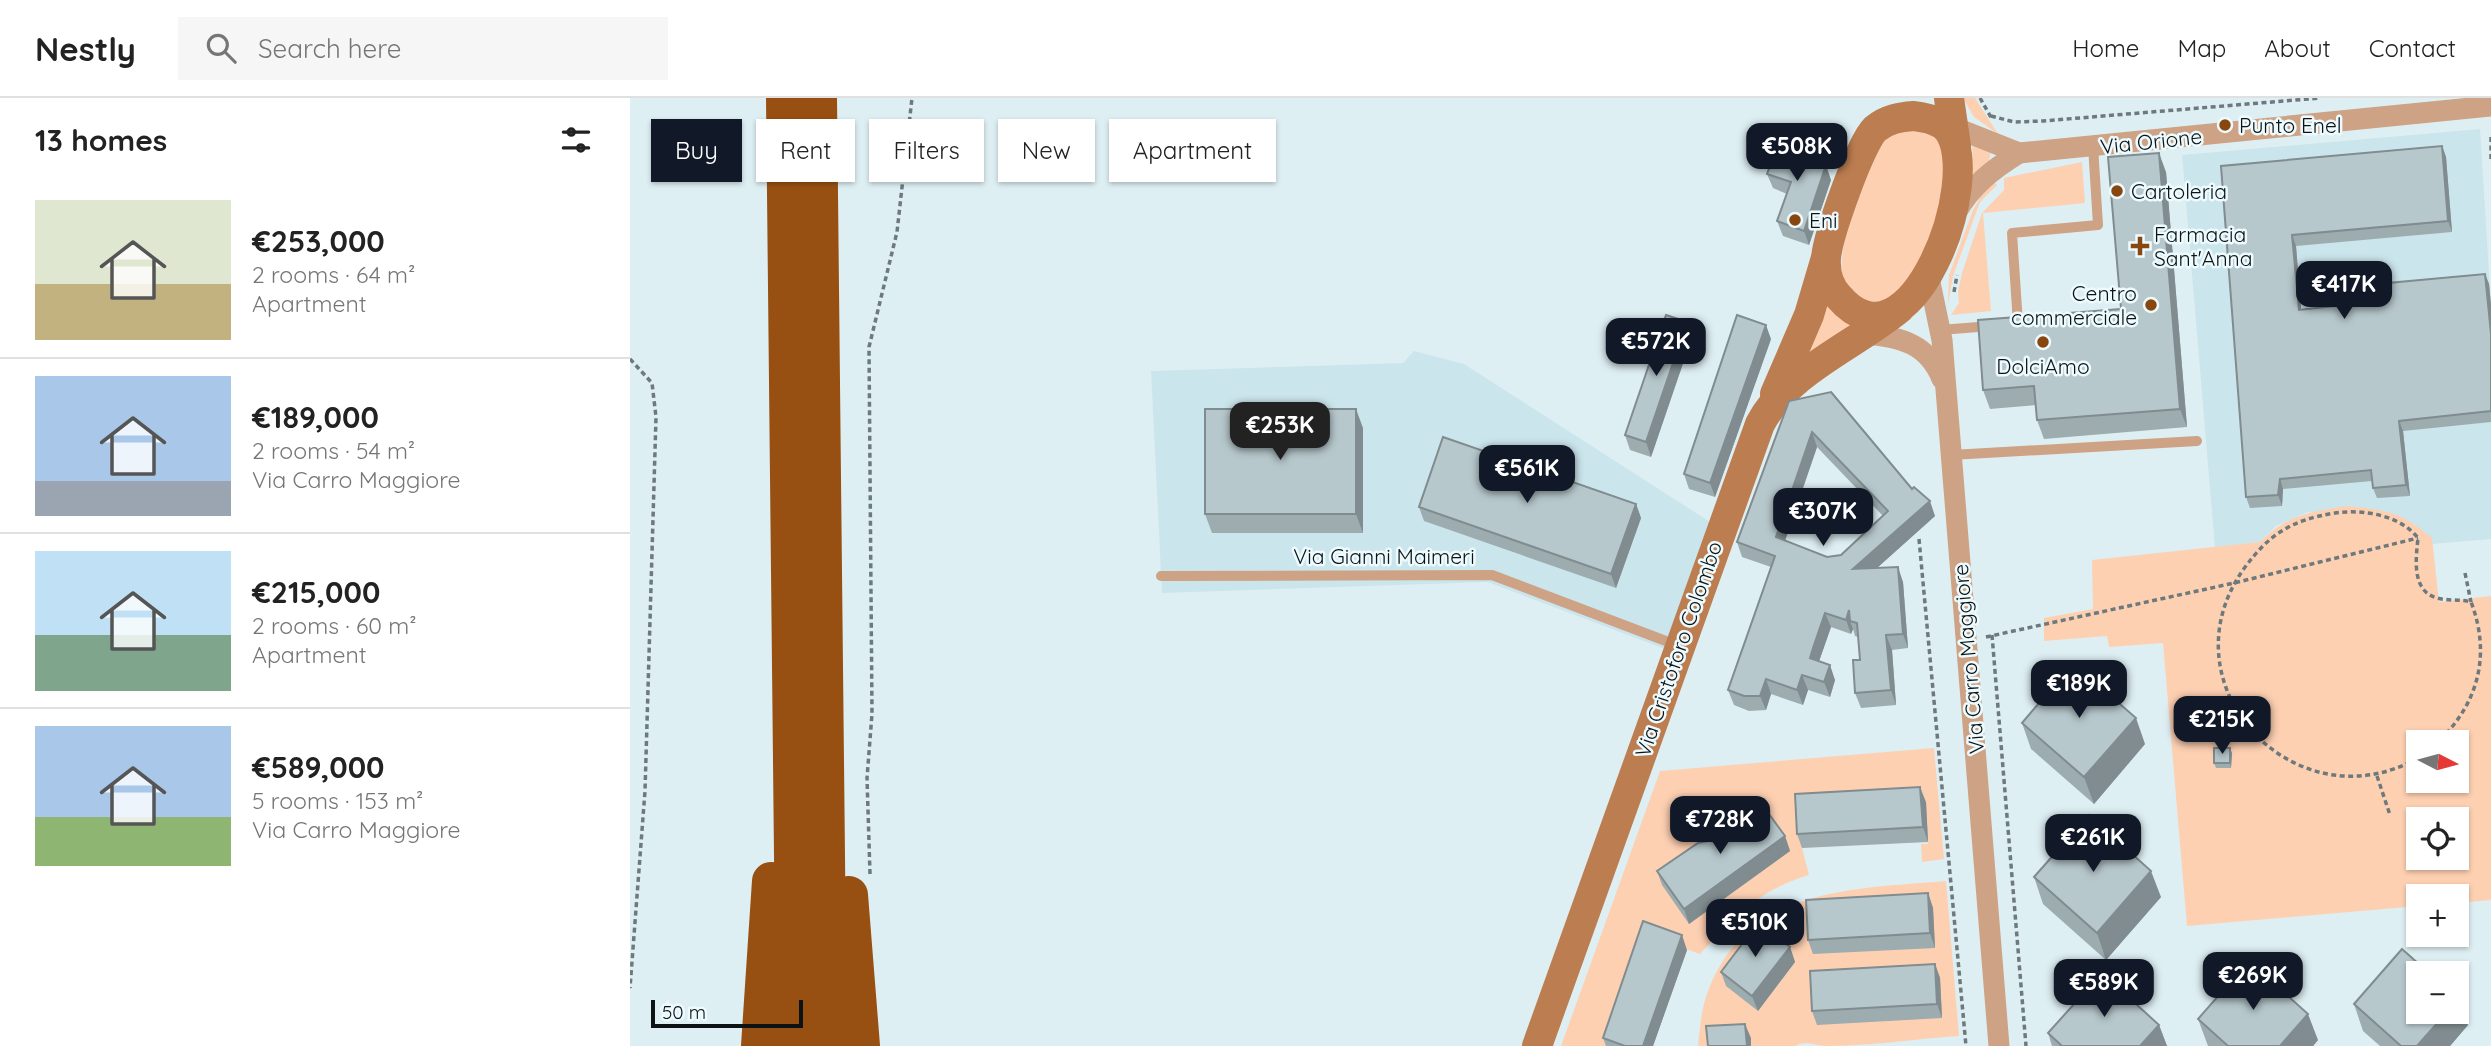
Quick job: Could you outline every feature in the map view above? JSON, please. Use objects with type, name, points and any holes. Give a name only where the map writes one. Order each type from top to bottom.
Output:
[{"type":"highway","points":[[785,98],[794,1046]]},
{"type":"highway","points":[[817,98],[828,1046]]},
{"type":"highway","points":[[817,232],[836,447],[837,707],[843,829],[861,1046]]},
{"type":"highway","points":[[760,1046],[774,823],[778,422],[785,267]]},
{"type":"main road","points":[[1768,408],[1815,299],[1819,251],[1843,201],[1885,98]]},
{"type":"main road","points":[[1868,140],[1893,118],[1914,116],[1949,124]]},
{"type":"main road","name":"Via Cristoforo Colombo","points":[[1537,1046],[1754,438],[1768,408],[1802,377],[1882,325],[1928,273],[1948,227],[1949,124]]},
{"type":"main road","points":[[1819,251],[1833,291],[1852,310],[1882,325]]},
{"type":"street","name":"Via Orione","points":[[2019,153],[2491,106]]},
{"type":"street","points":[[1949,124],[2019,153]]},
{"type":"street","points":[[1948,227],[1965,198],[1991,170],[2019,153]]},
{"type":"street","name":"Via Carro Maggiore","points":[[1928,273],[1940,330],[1999,1046]]},
{"type":"street","points":[[1882,325],[1931,357],[1945,386]]},
{"type":"lane","points":[[1940,330],[2018,324],[2011,233],[2098,225],[2093,146]]},
{"type":"lane","points":[[1951,455],[2197,441]]},
{"type":"lane","name":"Via Gianni Maimeri","points":[[1161,576],[1492,575],[1679,646]]},
{"type":"path","points":[[871,883],[867,791],[872,714],[869,348],[897,232],[912,98]]},
{"type":"path","points":[[1980,98],[2000,131],[1998,145]]},
{"type":"path","points":[[1989,115],[2014,122],[2043,121],[2319,98]]},
{"type":"path","points":[[2491,137],[2491,161]]},
{"type":"path","points":[[1933,305],[1952,301],[1959,267]]},
{"type":"path","points":[[630,359],[652,383],[656,416],[645,791],[630,988]]},
{"type":"path","points":[[2406,763],[2377,776],[2352,777],[2300,766],[2261,741],[2245,724],[2225,685],[2221,665],[2221,624],[2234,583],[2255,553],[2278,531],[2308,519],[2338,513],[2363,512],[2403,522],[2418,538],[2417,574],[2428,593],[2436,598],[2471,602]]},
{"type":"path","points":[[1919,538],[1966,1046]]},
{"type":"path","points":[[1966,641],[2234,583],[2418,538]]},
{"type":"path","points":[[2451,730],[2472,700],[2484,640],[2471,602],[2465,573]]},
{"type":"path","points":[[1992,635],[2026,1046]]},
{"type":"path","points":[[2377,776],[2390,815]]},
{"type":"shaded area","points":[[1963,98],[1975,98],[1998,134],[1974,117]]},
{"type":"shaded area","points":[[1919,128],[1937,138],[1944,147],[1945,183],[1940,207],[1924,254],[1901,290],[1886,300],[1867,301],[1843,279],[1842,266],[1848,225],[1864,178],[1883,141],[1892,132]]},
{"type":"shaded area","points":[[2480,129],[2491,305],[2491,539],[2432,544],[2432,538],[2308,512],[2276,526],[2260,542],[2215,548],[2182,155]]},
{"type":"shaded area","points":[[1972,140],[1991,149],[1989,162],[1973,174]]},
{"type":"shaded area","points":[[2082,162],[2085,203],[1983,213],[1991,311],[1951,315],[1959,303],[1962,273],[1982,213],[2004,190],[2004,178]]},
{"type":"shaded area","points":[[1995,183],[1997,185],[1980,202],[1953,276],[1948,304],[1949,275],[1973,210],[1984,191]]},
{"type":"shaded area","points":[[1825,303],[1858,324],[1800,361]]},
{"type":"shaded area","points":[[1414,351],[1464,364],[1710,522],[1665,649],[1488,582],[1162,593],[1151,371],[1403,363]]},
{"type":"shaded area","points":[[2346,506],[2392,513],[2401,517],[2432,538],[2439,602],[2491,596],[2491,900],[2469,902],[2469,884],[2406,884],[2406,907],[2187,926],[2163,643],[2109,647],[2107,636],[2044,641],[2044,618],[2093,609],[2092,560],[2260,542],[2289,520]]},
{"type":"shaded area","points":[[1934,748],[1944,859],[1922,862],[1921,844],[1928,844],[1925,802],[1801,809],[1802,848],[1809,875],[1761,897],[1725,927],[1700,954],[1649,936],[1610,1046],[1561,1046],[1660,771]]},
{"type":"shaded area","points":[[1946,881],[1959,1036],[1843,1046],[1807,1043],[1795,1046],[1698,1046],[1705,1000],[1724,959],[1747,932],[1775,913],[1806,900],[1839,892]]},
{"type":"building","points":[[1780,140],[1806,149],[1804,157],[1826,165],[1804,231],[1777,221],[1791,182],[1767,174]]},
{"type":"building","points":[[2442,146],[2448,221],[2292,235],[2299,310],[2389,300],[2388,283],[2485,274],[2491,334],[2491,411],[2399,421],[2406,485],[2373,488],[2371,470],[2280,479],[2278,495],[2246,497],[2221,166]]},
{"type":"building","name":"Centro commerciale","points":[[2159,153],[2180,409],[2037,420],[2034,386],[1983,390],[1978,320],[2121,309],[2108,157]]},
{"type":"building","points":[[1666,315],[1687,322],[1646,442],[1625,435]]},
{"type":"building","points":[[1737,315],[1766,325],[1710,483],[1684,474]]},
{"type":"building","points":[[1831,392],[1912,489],[1914,487],[1930,501],[1853,569],[1898,567],[1903,634],[1886,635],[1891,690],[1855,693],[1853,660],[1860,660],[1857,623],[1850,621],[1849,610],[1846,620],[1825,613],[1810,658],[1830,665],[1824,682],[1802,675],[1797,690],[1766,679],[1760,696],[1744,696],[1728,690],[1775,556],[1737,542],[1789,401]],"holes":[[[1812,432],[1888,511],[1841,555],[1827,557],[1776,537]]]},
{"type":"building","points":[[1205,409],[1356,409],[1356,514],[1205,514]]},
{"type":"building","points":[[1443,437],[1636,504],[1611,574],[1419,507]]},
{"type":"building","points":[[2073,663],[2136,718],[2084,777],[2022,723]]},
{"type":"building","points":[[2214,748],[2230,748],[2230,763],[2214,763]]},
{"type":"building","points":[[1920,787],[1923,827],[1797,834],[1795,794]]},
{"type":"building","points":[[1761,803],[1785,836],[1684,909],[1657,871],[1698,843],[1708,841]]},
{"type":"building","points":[[2089,815],[2151,871],[2097,933],[2034,877]]},
{"type":"building","points":[[1928,893],[1930,933],[1808,940],[1806,900]]},
{"type":"building","points":[[1643,921],[1682,935],[1643,1046],[1625,1046],[1603,1038]]},
{"type":"building","points":[[1758,923],[1790,947],[1752,996],[1721,972]]},
{"type":"building","points":[[2402,949],[2416,961],[2406,961],[2406,1024],[2436,1024],[2417,1046],[2401,1046],[2354,1004]]},
{"type":"building","points":[[2249,961],[2308,1014],[2280,1046],[2228,1046],[2198,1019]]},
{"type":"building","points":[[1935,964],[1937,1004],[1812,1011],[1810,971]]},
{"type":"building","points":[[2102,973],[2159,1025],[2140,1046],[2062,1046],[2048,1033]]},
{"type":"building","points":[[1745,1024],[1747,1046],[1708,1046],[1706,1026]]},
{"type":"place","name":"Punto Enel","points":[[2225,125]]},
{"type":"place","name":"Cartoleria","points":[[2117,191]]},
{"type":"place","name":"Eni","points":[[1795,220]]},
{"type":"place","name":"Farmacia Sant'Anna","points":[[2140,246]]},
{"type":"place","name":"Centro commerciale","points":[[2151,305]]},
{"type":"place","name":"DolciAmo","points":[[2043,342]]}]
